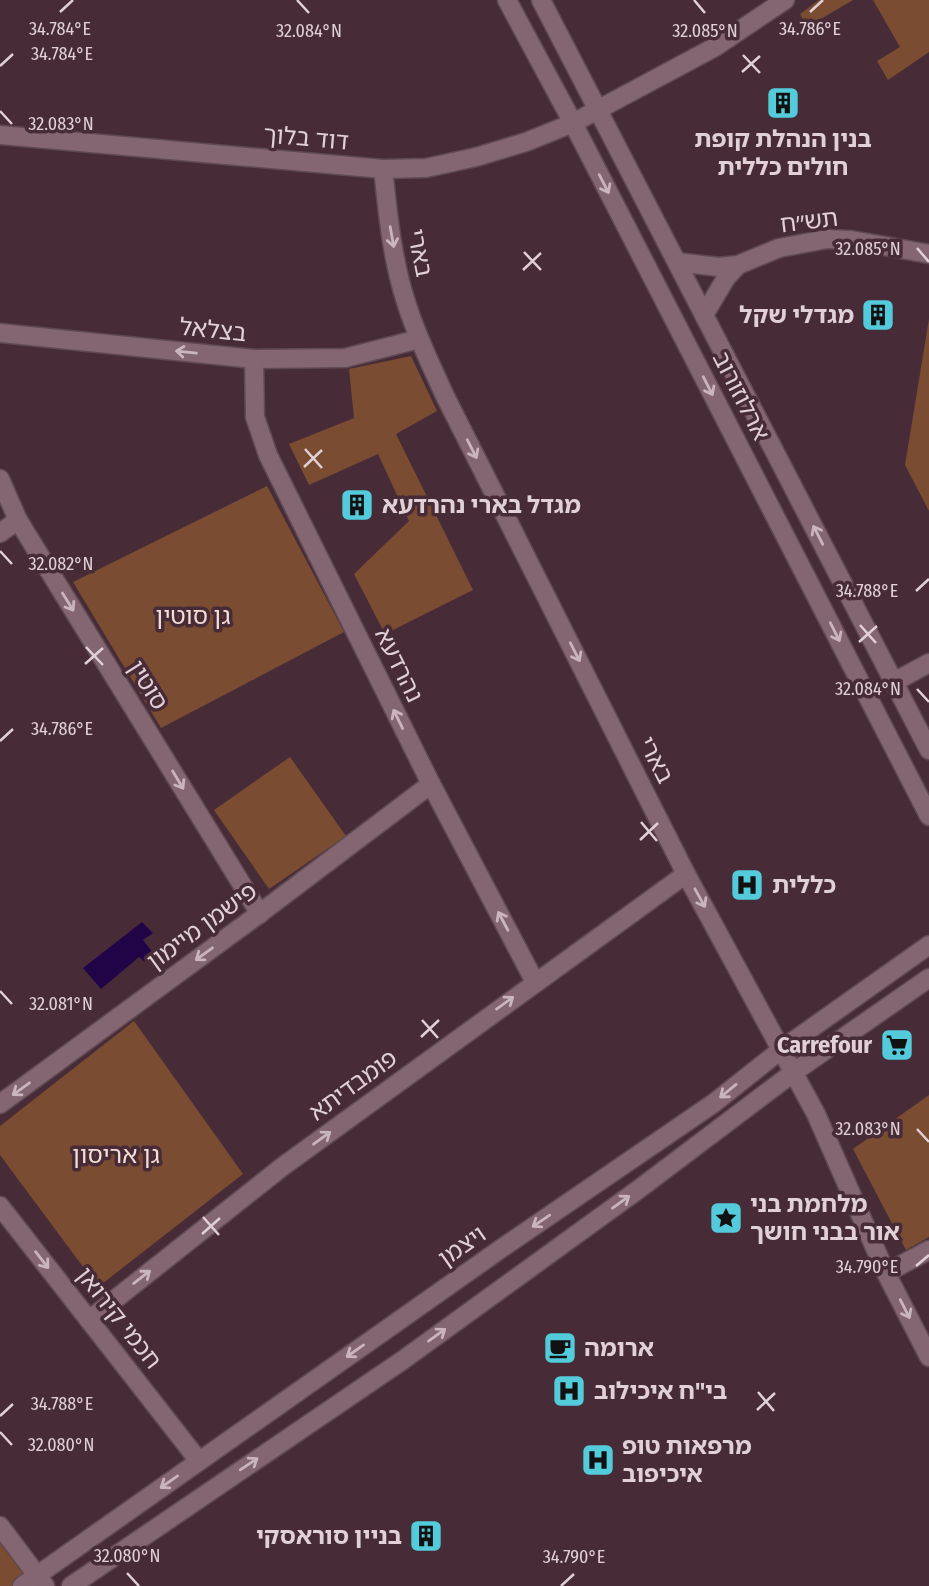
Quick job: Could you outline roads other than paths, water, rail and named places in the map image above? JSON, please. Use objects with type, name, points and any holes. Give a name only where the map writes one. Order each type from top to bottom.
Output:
[{"type":"street","name":"ארלוזורוב","points":[[507,0],[573,123],[929,816]]},
{"type":"street","name":"ארלוזורוב","points":[[541,0],[929,750]]},
{"type":"street","name":"דוד בלוך","points":[[0,135],[383,169],[426,168],[526,142],[573,123],[715,47],[785,0]]},
{"type":"street","name":"בארי","points":[[383,169],[396,261],[405,301],[419,340],[686,874],[816,1114],[886,1273],[929,1357]]},
{"type":"street","name":"תש״ח","points":[[738,265],[779,248],[827,239],[851,240],[929,254]]},
{"type":"street","points":[[677,262],[711,267],[738,265]]},
{"type":"street","points":[[704,315],[726,278],[738,265]]},
{"type":"street","name":"בצלאל","points":[[0,333],[254,359],[345,358],[419,340]]},
{"type":"street","name":"נהרדעא","points":[[254,359],[255,417],[268,456],[431,784],[535,982]]},
{"type":"street","name":"סוטין","points":[[0,479],[18,520],[260,914]]},
{"type":"street","points":[[0,533],[18,520]]},
{"type":"street","points":[[894,682],[929,663]]},
{"type":"street","name":"פישמן מיימון","points":[[0,1104],[260,914],[431,784]]},
{"type":"street","name":"פומבדיתא","points":[[89,1320],[282,1167],[686,874]]},
{"type":"street","name":"ויצמן","points":[[22,1586],[41,1581],[199,1461],[713,1103],[782,1049],[929,945]]},
{"type":"street","points":[[72,1586],[402,1360],[639,1189],[794,1072],[929,978]]},
{"type":"street","name":"חכמי קירואן","points":[[0,1206],[199,1461]]},
{"type":"street","points":[[886,1273],[929,1250]]},
{"type":"street","points":[[0,1526],[41,1581]]},
{"type":"place","name":"בנין הנהלת קופת חולים כללית","points":[[783,103]]},
{"type":"place","name":"מגדלי שקל","points":[[878,315]]},
{"type":"place","name":"מגדל בארי נהרדעא","points":[[357,505]]},
{"type":"place","name":"כללית","points":[[747,885]]},
{"type":"place","name":"Carrefour","points":[[897,1045]]},
{"type":"place","name":"מלחמת בני אור בבני חושך","points":[[726,1218]]},
{"type":"place","name":"ארומה","points":[[560,1348]]},
{"type":"place","name":"בי\"ח איכילוב","points":[[569,1391]]},
{"type":"place","name":"מרפאות טופ איכיפוב","points":[[598,1460]]},
{"type":"place","name":"בניין סוראסקי","points":[[426,1536]]},
{"type":"park label","name":"גן סוטין","points":[[193,616]]},
{"type":"park label","name":"גן אריסון","points":[[116,1155]]}]
